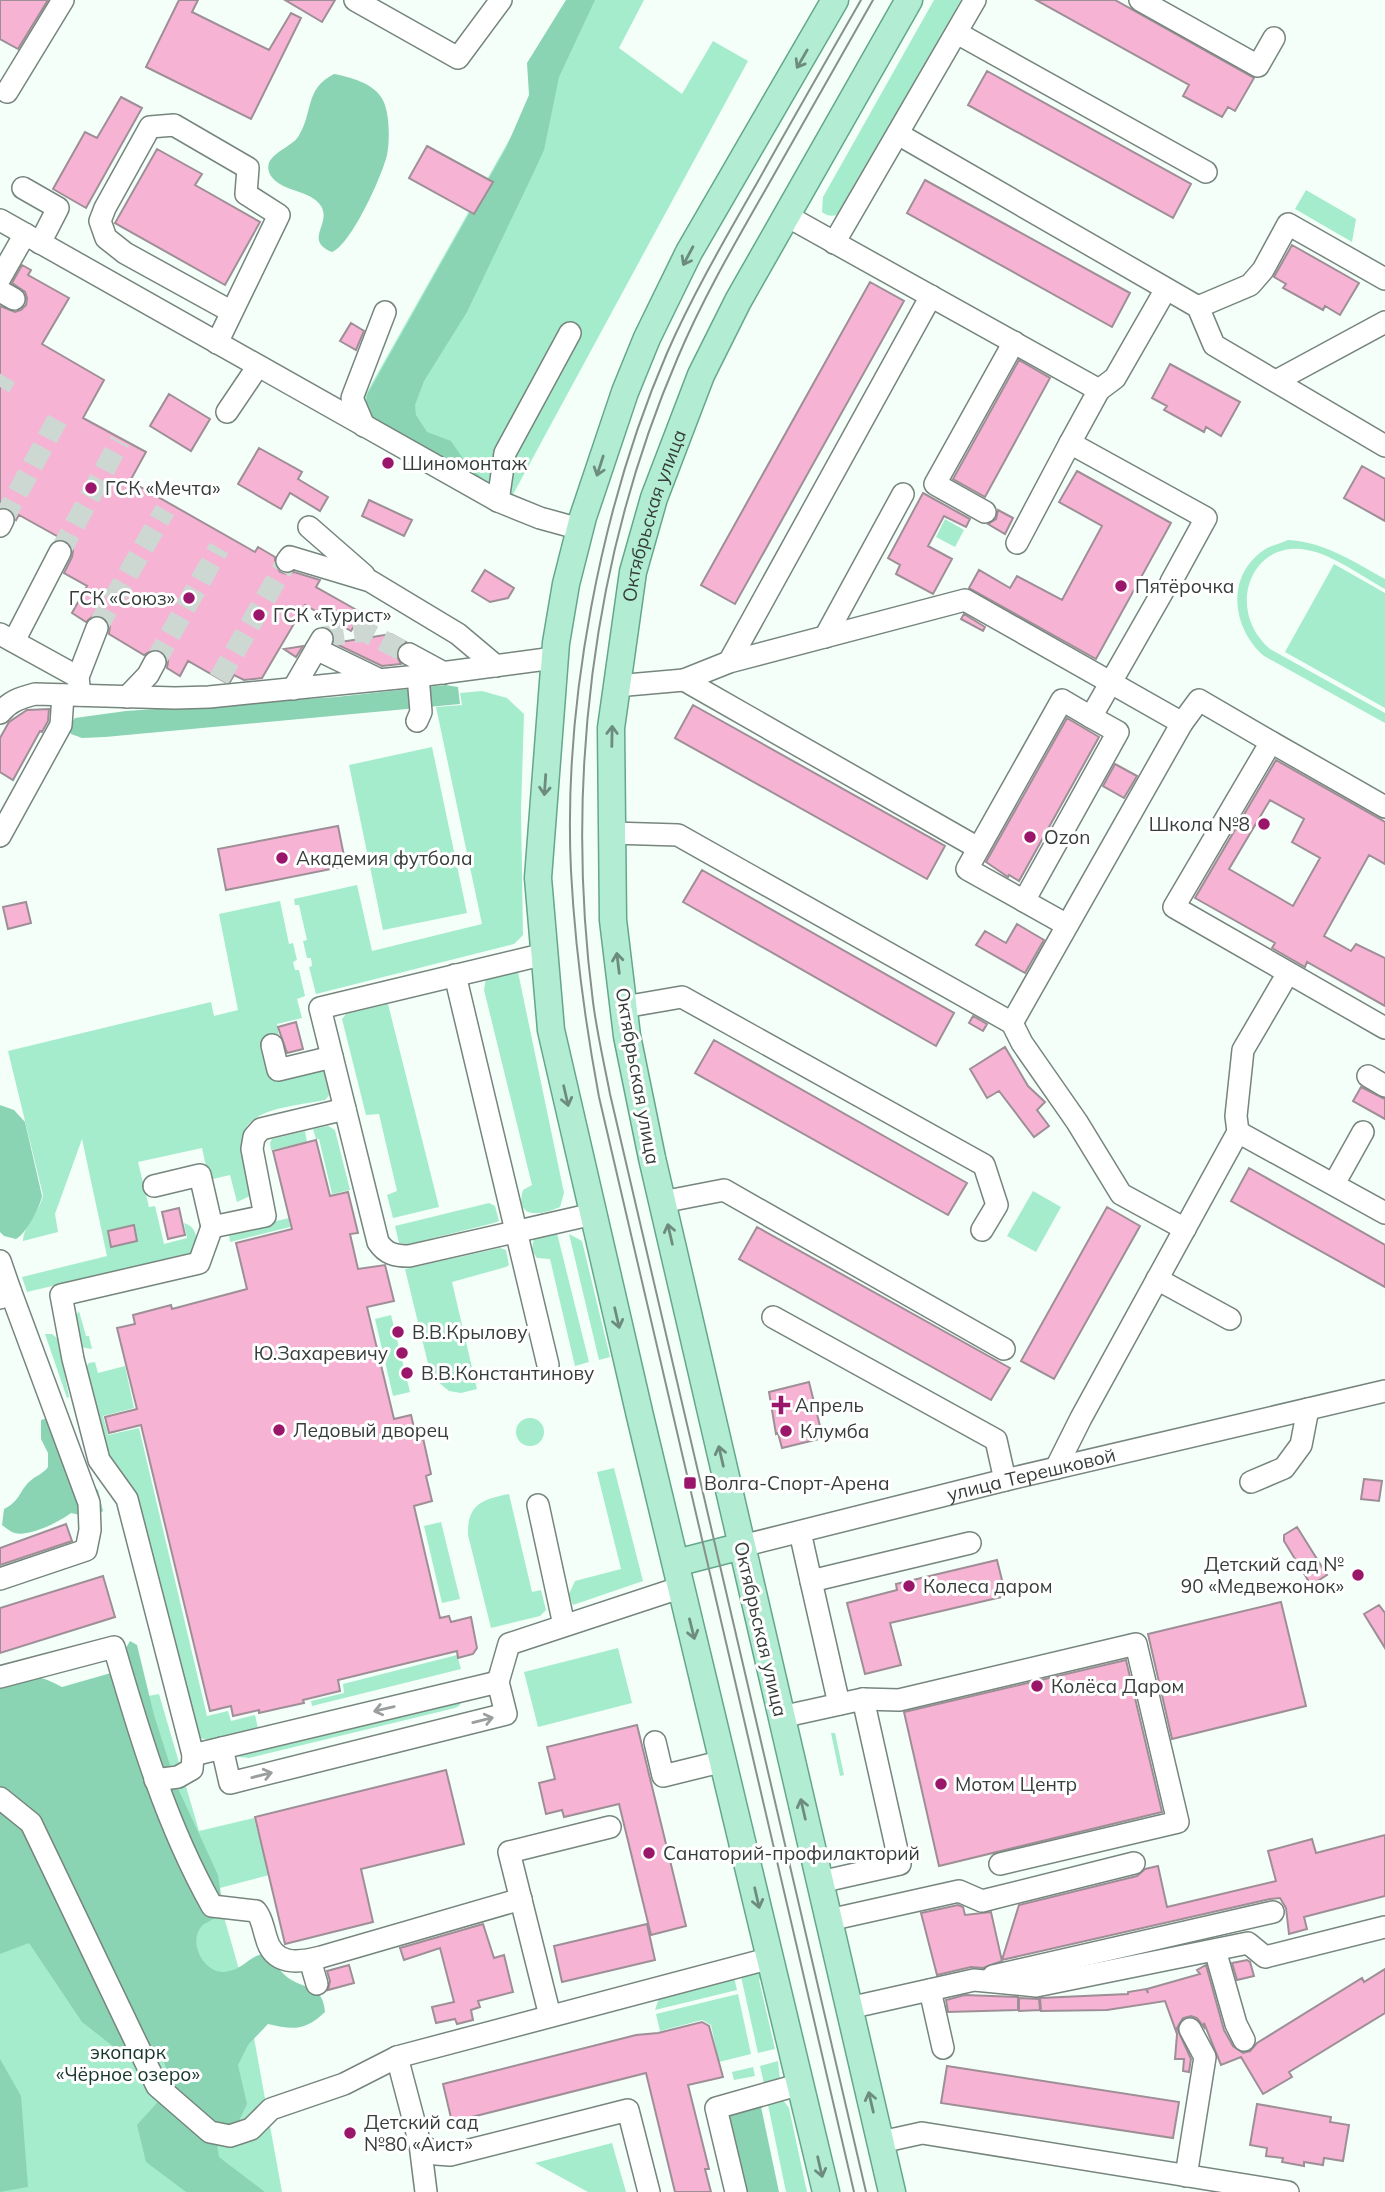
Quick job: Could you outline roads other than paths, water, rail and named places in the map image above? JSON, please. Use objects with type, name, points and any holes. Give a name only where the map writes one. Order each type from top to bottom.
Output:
[{"type":"main road","points":[[826,2192],[551,1030],[538,878],[554,658],[566,584],[580,529],[625,392],[647,338],[690,252],[835,0]]},
{"type":"main road","name":"Октябрьская улица","points":[[892,2192],[662,1202],[627,1036],[613,920],[611,728],[633,572],[654,498],[701,375],[738,301],[909,0]]},
{"type":"main road","name":"улица Терешковой","points":[[679,1575],[742,1546]]},
{"type":"street","points":[[3,95],[64,0]]},
{"type":"street","points":[[355,0],[458,58],[500,0]]},
{"type":"street","points":[[834,243],[975,0]]},
{"type":"street","points":[[1140,0],[1258,66],[1274,38]]},
{"type":"street","points":[[957,33],[1206,173]]},
{"type":"street","points":[[217,343],[279,215],[246,194],[248,168],[174,125],[149,127],[105,208],[100,220],[102,231],[106,238],[125,253],[232,312]]},
{"type":"street","points":[[898,134],[1198,307],[1214,345],[1385,446]]},
{"type":"street","points":[[0,278],[58,208],[23,188]]},
{"type":"street","points":[[787,216],[1099,390]]},
{"type":"street","points":[[0,220],[498,501],[540,518],[580,529]]},
{"type":"street","points":[[1198,307],[1250,285],[1263,270],[1288,224],[1385,279]]},
{"type":"street","points":[[1017,543],[1099,390],[1115,378],[1166,289]]},
{"type":"street","points":[[729,662],[931,296]]},
{"type":"street","points":[[364,426],[352,398],[384,312]]},
{"type":"street","points":[[1276,381],[1385,321]]},
{"type":"street","points":[[498,501],[505,453],[570,333]]},
{"type":"street","points":[[985,512],[935,484],[1014,342]]},
{"type":"street","points":[[227,412],[258,366]]},
{"type":"street","points":[[1070,443],[1206,518],[1091,717]]},
{"type":"street","points":[[825,637],[903,494]]},
{"type":"street","points":[[309,527],[370,581],[458,634],[496,666]]},
{"type":"street","points":[[60,552],[7,638],[74,689]]},
{"type":"street","points":[[287,561],[290,557],[370,581]]},
{"type":"street","points":[[616,686],[684,680],[729,662],[965,600],[1182,723]]},
{"type":"street","points":[[0,836],[61,725],[97,628]]},
{"type":"street","points":[[293,689],[320,643],[380,680]]},
{"type":"street","points":[[409,654],[444,673]]},
{"type":"street","points":[[0,713],[7,704],[18,698],[74,689],[127,697],[214,688],[293,689],[554,658]]},
{"type":"street","points":[[127,697],[148,675],[155,662]]},
{"type":"street","points":[[417,721],[421,712],[418,676]]},
{"type":"street","points":[[684,680],[978,848]]},
{"type":"street","points":[[1024,901],[1118,732],[1062,700],[967,869],[1024,901],[1067,925]]},
{"type":"street","points":[[1012,1023],[1182,723],[1199,700],[1385,807]]},
{"type":"street","points":[[1271,742],[1174,907],[1385,1028]]},
{"type":"street","points":[[612,834],[678,835],[1012,1023],[1121,1194],[1185,1229]]},
{"type":"street","points":[[545,954],[320,1008],[378,1242],[383,1249],[390,1254],[409,1256],[593,1214]]},
{"type":"street","points":[[1056,1468],[1238,1132],[1236,1116],[1243,1050],[1288,973]]},
{"type":"street","points":[[455,975],[548,1365]]},
{"type":"street","points":[[624,1007],[682,997],[958,1142],[984,1165],[997,1205],[982,1230]]},
{"type":"street","points":[[272,1045],[278,1070],[332,1057]]},
{"type":"street","points":[[212,1227],[265,1216],[252,1149],[254,1137],[261,1129],[345,1109]]},
{"type":"street","points":[[1238,1132],[1385,1213]]},
{"type":"street","points":[[1334,1185],[1363,1132]]},
{"type":"street","points":[[154,1186],[200,1175],[212,1227],[199,1263],[61,1295],[72,1359],[99,1460],[127,1499],[193,1755],[191,1769],[187,1774],[155,1780]]},
{"type":"street","points":[[662,1202],[724,1190],[1004,1349]]},
{"type":"street","points":[[0,1261],[5,1294],[89,1503],[90,1530],[86,1550],[0,1578]]},
{"type":"street","points":[[1157,1279],[1230,1318]]},
{"type":"street","points":[[773,1317],[996,1440],[1005,1480]]},
{"type":"street","name":"улица Терешковой","points":[[742,1546],[1005,1480],[1385,1391]]},
{"type":"street","points":[[1251,1482],[1284,1468],[1301,1445],[1308,1409]]},
{"type":"street","points":[[538,1505],[564,1625]]},
{"type":"street","points":[[800,1532],[839,1704]]},
{"type":"street","points":[[811,1581],[970,1543]]},
{"type":"street","points":[[222,1748],[230,1783],[506,1714],[498,1682],[509,1644],[564,1625],[679,1575]]},
{"type":"street","points":[[781,1717],[863,1699],[899,1700],[1136,1644],[1178,1822],[1000,1864]]},
{"type":"street","points":[[0,1677],[114,1647],[155,1780],[189,1865],[212,1906],[256,1911],[260,1916],[268,1947],[280,1958],[290,1962],[310,1960],[521,1899]]},
{"type":"street","points":[[193,1755],[498,1682]]},
{"type":"street","points":[[820,1882],[900,1864],[863,1699]]},
{"type":"street","points":[[655,1742],[663,1776],[724,1761]]},
{"type":"street","points":[[0,1798],[31,1823],[157,2086],[210,2132],[230,2136],[251,2130],[271,2109],[344,2084],[397,2057],[771,1958]]},
{"type":"street","points":[[550,2016],[509,1852],[610,1827]]},
{"type":"street","points":[[829,1920],[959,1891],[982,1900],[1134,1863]]},
{"type":"street","points":[[849,2008],[1273,1912]]},
{"type":"street","points":[[974,1980],[1036,1986],[1248,1943],[1265,1957],[1385,1927]]},
{"type":"street","points":[[1215,1950],[1236,2024],[1244,2040]]},
{"type":"street","points":[[310,1960],[317,1984]]},
{"type":"street","points":[[930,1990],[943,2048]]},
{"type":"street","points":[[1186,2176],[1205,2057],[1190,2029]]},
{"type":"street","points":[[397,2057],[419,2144],[426,2192]]},
{"type":"street","points":[[736,2192],[716,2108],[801,2084]]},
{"type":"street","points":[[419,2144],[436,2154],[450,2155],[628,2110],[649,2192]]},
{"type":"street","points":[[881,2142],[922,2133],[1288,2192]]},
{"type":"tunnel","points":[[0,387],[6,377]]},
{"type":"tunnel","points":[[3,520],[62,411]]},
{"type":"tunnel","points":[[60,552],[120,441]]},
{"type":"tunnel","points":[[97,628],[165,510]]},
{"type":"tunnel","points":[[155,662],[219,548]]},
{"type":"tunnel","points":[[219,679],[287,561]]},
{"type":"tunnel","points":[[323,637],[364,631],[409,654]]},
{"type":"tram line","points":[[854,2192],[599,1097],[575,928],[570,807],[580,674],[591,607],[623,475],[644,412],[667,353],[698,288],[861,0]]},
{"type":"tram line","points":[[866,2192],[610,1094],[593,1002],[585,921],[582,838],[592,674],[605,593],[624,513],[648,434],[678,357],[709,292],[873,0]]},
{"type":"place","name":"Шиномонтаж","points":[[388,463]]},
{"type":"place","name":"ГСК «Мечта»","points":[[91,488]]},
{"type":"place","name":"Пятёрочка","points":[[1121,586]]},
{"type":"place","name":"ГСК «Союз»","points":[[189,598]]},
{"type":"place","name":"ГСК «Турист»","points":[[259,615]]},
{"type":"place","name":"Школа №8","points":[[1264,824]]},
{"type":"place","name":"Ozon","points":[[1030,837]]},
{"type":"place","name":"Академия футбола","points":[[282,858]]},
{"type":"place","name":"В.В.Крылову","points":[[398,1332]]},
{"type":"place","name":"Ю.Захаревичу","points":[[402,1353]]},
{"type":"place","name":"В.В.Константинову","points":[[407,1373]]},
{"type":"place","name":"Апрель","points":[[781,1405]]},
{"type":"place","name":"Ледовый дворец","points":[[279,1430]]},
{"type":"place","name":"Клумба","points":[[786,1431]]},
{"type":"place","name":"Волга-Спорт-Арена","points":[[690,1483]]},
{"type":"place","name":"Детский сад № 90 «Медвежонок»","points":[[1358,1575]]},
{"type":"place","name":"Колеса даром","points":[[909,1586]]},
{"type":"place","name":"Колёса Даром","points":[[1037,1686]]},
{"type":"place","name":"Мотом Центр","points":[[941,1784]]},
{"type":"place","name":"Санаторий-профилакторий","points":[[649,1853]]},
{"type":"place","name":"Детский сад №80 «Аист»","points":[[350,2133]]},
{"type":"park label","name":"экопарк «Чёрное озеро»","points":[[128,2063]]}]
